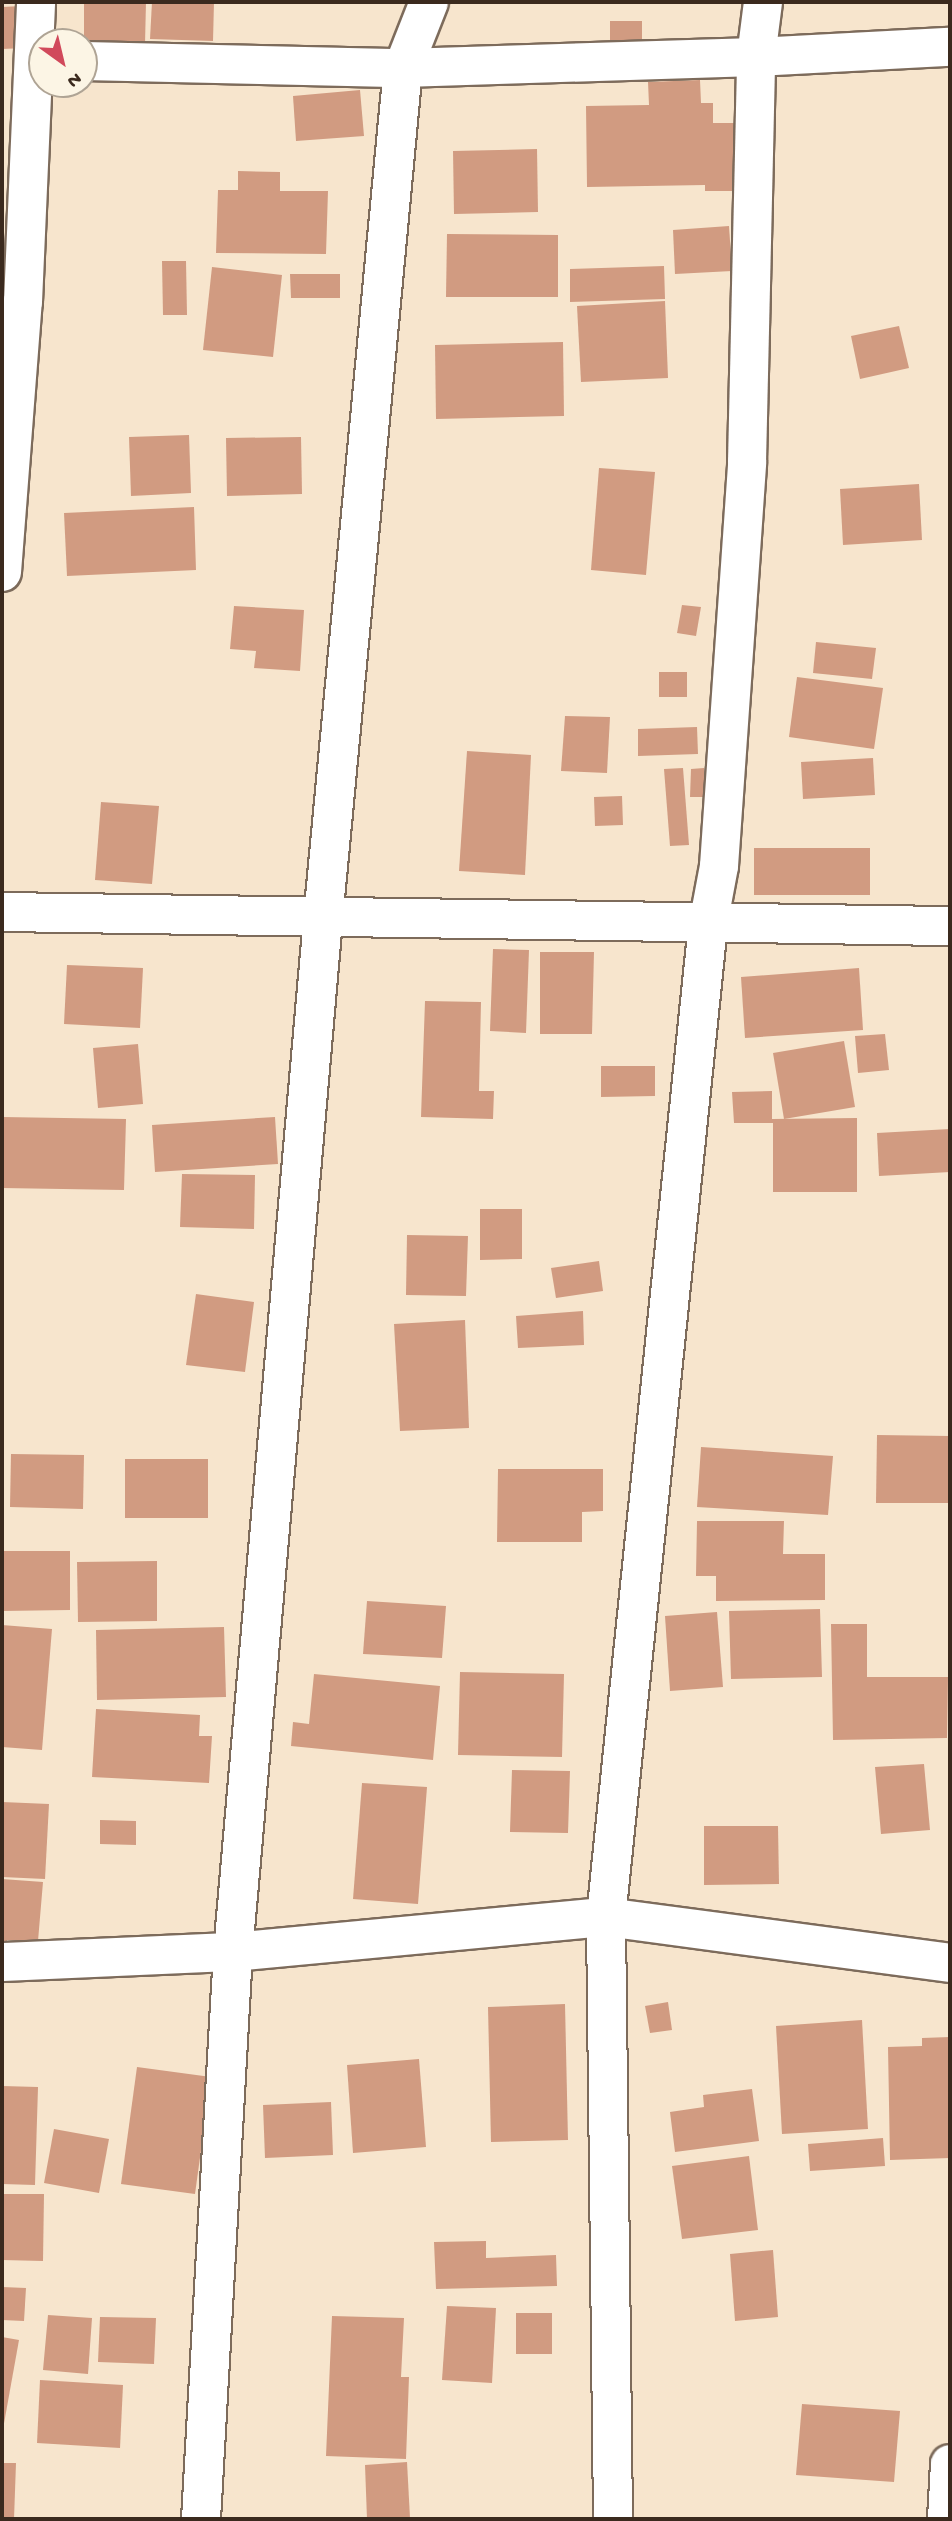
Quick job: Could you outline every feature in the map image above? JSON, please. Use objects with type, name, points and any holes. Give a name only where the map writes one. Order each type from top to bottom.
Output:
[{"type":"street","points":[[2,572],[23,302],[26,60],[36,2]]},
{"type":"street","points":[[201,2519],[233,1952],[323,919],[403,68],[429,2]]},
{"type":"street","points":[[612,2519],[606,1917],[708,925],[719,866],[747,462],[756,57],[763,2]]},
{"type":"street","points":[[98,61],[403,68],[756,57],[950,47]]},
{"type":"street","points":[[2,912],[708,925],[950,926]]},
{"type":"street","points":[[2,1962],[233,1952],[606,1917],[950,1963]]},
{"type":"street","points":[[947,2519],[950,2464]]},
{"type":"building","points":[[84,2],[146,2],[145,44],[98,45],[98,28],[84,28]]},
{"type":"building","points":[[152,2],[214,2],[213,41],[150,39]]},
{"type":"building","points":[[22,6],[25,48],[2,49],[2,7]]},
{"type":"building","points":[[610,21],[642,21],[642,40],[610,40]]},
{"type":"building","points":[[700,80],[701,103],[713,103],[713,123],[734,123],[736,191],[705,191],[705,185],[587,187],[586,106],[649,105],[648,82]]},
{"type":"building","points":[[360,90],[364,136],[296,141],[293,96]]},
{"type":"building","points":[[537,149],[538,212],[454,214],[453,151]]},
{"type":"building","points":[[238,171],[280,172],[280,191],[328,191],[326,254],[216,253],[218,190],[238,190]]},
{"type":"building","points":[[729,226],[732,271],[675,274],[673,230]]},
{"type":"building","points":[[447,234],[558,235],[558,297],[446,297]]},
{"type":"building","points":[[162,261],[186,261],[187,315],[163,315]]},
{"type":"building","points":[[664,266],[665,299],[570,302],[570,269]]},
{"type":"building","points":[[212,267],[282,275],[273,357],[203,350]]},
{"type":"building","points":[[290,274],[340,274],[340,298],[291,298]]},
{"type":"building","points":[[665,301],[668,378],[581,382],[577,306]]},
{"type":"building","points":[[899,326],[909,368],[860,379],[851,336]]},
{"type":"building","points":[[563,342],[564,416],[436,419],[435,345]]},
{"type":"building","points":[[189,435],[191,493],[131,496],[129,437]]},
{"type":"building","points":[[301,437],[302,494],[227,496],[226,438]]},
{"type":"building","points":[[599,468],[655,472],[646,575],[591,570]]},
{"type":"building","points":[[919,484],[922,540],[843,545],[840,489]]},
{"type":"building","points":[[194,507],[196,570],[67,576],[64,513]]},
{"type":"building","points":[[682,605],[701,607],[696,636],[677,633]]},
{"type":"building","points":[[234,606],[304,610],[300,671],[254,668],[256,651],[230,649]]},
{"type":"building","points":[[816,642],[876,648],[872,679],[813,673]]},
{"type":"building","points":[[659,672],[687,672],[687,697],[659,697]]},
{"type":"building","points":[[797,677],[883,688],[874,749],[789,737]]},
{"type":"building","points":[[565,716],[610,717],[607,773],[561,771]]},
{"type":"building","points":[[697,727],[698,754],[638,756],[638,729]]},
{"type":"building","points":[[467,751],[531,755],[525,875],[459,871]]},
{"type":"building","points":[[873,758],[875,795],[803,799],[801,762]]},
{"type":"building","points":[[683,768],[689,845],[670,846],[664,769]]},
{"type":"building","points":[[704,768],[704,797],[690,797],[691,769]]},
{"type":"building","points":[[622,796],[623,825],[595,826],[594,797]]},
{"type":"building","points":[[101,802],[159,806],[152,884],[95,880]]},
{"type":"building","points":[[754,848],[870,848],[870,895],[754,895]]},
{"type":"building","points":[[493,949],[529,950],[526,1033],[490,1031]]},
{"type":"building","points":[[540,952],[594,952],[592,1034],[540,1034]]},
{"type":"building","points":[[67,965],[143,968],[140,1028],[64,1024]]},
{"type":"building","points":[[859,968],[863,1030],[745,1038],[741,977]]},
{"type":"building","points":[[425,1001],[481,1002],[479,1091],[494,1091],[493,1119],[421,1117]]},
{"type":"building","points":[[885,1034],[889,1070],[858,1073],[855,1036]]},
{"type":"building","points":[[844,1041],[855,1107],[784,1119],[773,1053]]},
{"type":"building","points":[[138,1044],[143,1104],[98,1108],[93,1048]]},
{"type":"building","points":[[601,1066],[655,1066],[655,1096],[601,1097]]},
{"type":"building","points":[[772,1091],[772,1119],[857,1118],[857,1192],[773,1192],[773,1123],[734,1123],[732,1092]]},
{"type":"building","points":[[2,1117],[126,1119],[124,1190],[2,1188]]},
{"type":"building","points":[[275,1117],[278,1164],[155,1172],[152,1125]]},
{"type":"building","points":[[950,1129],[950,1172],[879,1176],[877,1133]]},
{"type":"building","points":[[182,1174],[255,1175],[254,1229],[180,1227]]},
{"type":"building","points":[[480,1209],[522,1209],[522,1259],[480,1260]]},
{"type":"building","points":[[407,1235],[468,1236],[466,1296],[406,1295]]},
{"type":"building","points":[[599,1261],[603,1291],[556,1298],[551,1268]]},
{"type":"building","points":[[196,1294],[254,1302],[245,1372],[186,1365]]},
{"type":"building","points":[[583,1311],[584,1345],[518,1348],[516,1316]]},
{"type":"building","points":[[465,1320],[469,1428],[400,1431],[394,1324]]},
{"type":"building","points":[[877,1435],[950,1436],[950,1503],[876,1503]]},
{"type":"building","points":[[701,1447],[833,1456],[828,1515],[697,1507]]},
{"type":"building","points":[[11,1454],[84,1455],[83,1509],[10,1507]]},
{"type":"building","points":[[125,1459],[208,1459],[208,1518],[125,1518]]},
{"type":"building","points":[[498,1469],[603,1469],[603,1511],[582,1512],[582,1542],[497,1542]]},
{"type":"building","points":[[697,1521],[784,1521],[783,1554],[825,1554],[825,1600],[716,1601],[716,1576],[696,1576]]},
{"type":"building","points":[[2,1551],[70,1551],[70,1610],[2,1611]]},
{"type":"building","points":[[157,1561],[157,1621],[78,1622],[77,1562]]},
{"type":"building","points":[[367,1601],[446,1606],[442,1658],[363,1654]]},
{"type":"building","points":[[820,1609],[822,1677],[731,1679],[729,1611]]},
{"type":"building","points":[[717,1612],[723,1687],[670,1691],[665,1616]]},
{"type":"building","points":[[831,1624],[867,1624],[867,1677],[948,1677],[947,1738],[833,1740]]},
{"type":"building","points":[[2,1625],[52,1629],[42,1750],[2,1747]]},
{"type":"building","points":[[224,1627],[226,1697],[97,1700],[96,1630]]},
{"type":"building","points":[[460,1672],[564,1674],[562,1757],[458,1755]]},
{"type":"building","points":[[314,1674],[440,1686],[433,1760],[291,1746],[293,1722],[309,1724]]},
{"type":"building","points":[[96,1709],[200,1715],[199,1736],[212,1736],[209,1783],[92,1777]]},
{"type":"building","points":[[924,1764],[930,1830],[881,1834],[875,1767]]},
{"type":"building","points":[[512,1770],[570,1771],[568,1833],[510,1832]]},
{"type":"building","points":[[362,1783],[427,1787],[418,1904],[353,1899]]},
{"type":"building","points":[[2,1802],[49,1804],[45,1879],[2,1877]]},
{"type":"building","points":[[100,1820],[136,1821],[136,1845],[100,1844]]},
{"type":"building","points":[[704,1826],[778,1826],[779,1884],[704,1885]]},
{"type":"building","points":[[2,1879],[43,1882],[38,1941],[7,1940],[7,1949],[2,1948]]},
{"type":"building","points":[[668,2002],[672,2030],[650,2033],[645,2006]]},
{"type":"building","points":[[565,2004],[568,2140],[491,2142],[488,2007]]},
{"type":"building","points":[[862,2020],[868,2129],[782,2134],[776,2026]]},
{"type":"building","points":[[950,2037],[950,2158],[890,2160],[888,2047],[922,2046],[922,2038]]},
{"type":"building","points":[[419,2059],[426,2147],[353,2153],[347,2065]]},
{"type":"building","points":[[137,2067],[211,2077],[195,2194],[121,2184]]},
{"type":"building","points":[[2,2086],[38,2087],[35,2185],[2,2184]]},
{"type":"building","points":[[752,2089],[759,2141],[675,2152],[670,2112],[704,2107],[703,2095]]},
{"type":"building","points":[[331,2102],[333,2155],[265,2158],[263,2105]]},
{"type":"building","points":[[54,2129],[109,2139],[99,2193],[44,2183]]},
{"type":"building","points":[[883,2138],[885,2166],[810,2171],[808,2144]]},
{"type":"building","points":[[749,2156],[758,2230],[682,2239],[672,2166]]},
{"type":"building","points":[[2,2194],[44,2194],[43,2261],[2,2260]]},
{"type":"building","points":[[486,2241],[486,2258],[556,2255],[557,2286],[436,2289],[434,2242]]},
{"type":"building","points":[[773,2250],[778,2317],[735,2321],[730,2254]]},
{"type":"building","points":[[2,2287],[26,2288],[24,2321],[2,2320]]},
{"type":"building","points":[[447,2306],[496,2308],[492,2383],[442,2380]]},
{"type":"building","points":[[516,2313],[552,2313],[552,2354],[516,2354]]},
{"type":"building","points":[[48,2315],[92,2318],[88,2374],[43,2370]]},
{"type":"building","points":[[332,2316],[404,2318],[401,2377],[409,2377],[406,2459],[326,2456]]},
{"type":"building","points":[[100,2317],[156,2318],[154,2364],[98,2362]]},
{"type":"building","points":[[2,2337],[19,2340],[3,2429],[2,2429]]},
{"type":"building","points":[[40,2380],[123,2385],[120,2448],[37,2443]]},
{"type":"building","points":[[802,2404],[900,2411],[894,2482],[796,2475]]},
{"type":"building","points":[[407,2462],[410,2518],[367,2519],[365,2465]]},
{"type":"building","points":[[2,2463],[16,2463],[14,2519],[2,2519]]}]
